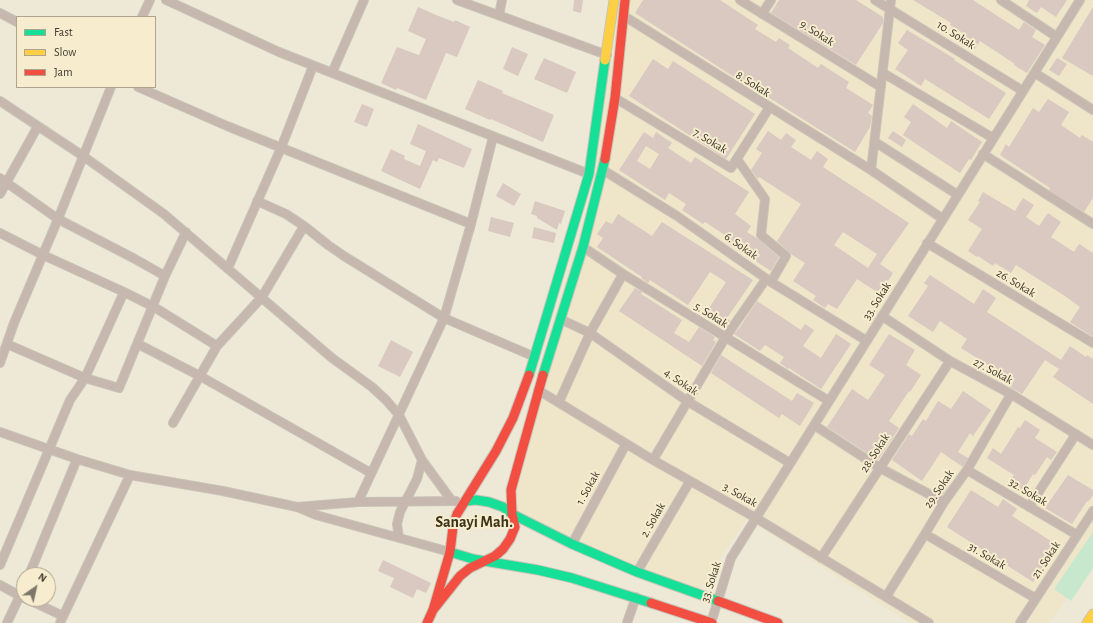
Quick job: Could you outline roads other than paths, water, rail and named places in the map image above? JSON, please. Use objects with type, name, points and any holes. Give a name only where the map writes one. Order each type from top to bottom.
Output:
[{"type":"street","points":[[142,16],[150,0]]},
{"type":"street","points":[[166,0],[313,66],[589,174]]},
{"type":"street","points":[[332,73],[364,0]]},
{"type":"street","points":[[457,0],[607,55]]},
{"type":"street","points":[[499,15],[502,0]]},
{"type":"street","points":[[427,623],[433,610],[450,552],[453,527],[457,514],[496,451],[513,418],[535,357],[589,174],[614,0]]},
{"type":"street","points":[[433,610],[460,576],[470,568],[495,556],[503,549],[510,539],[515,527],[512,514],[511,490],[538,390],[583,247],[603,170],[615,98],[625,0]]},
{"type":"street","name":"9. Sokak","points":[[740,0],[881,87]]},
{"type":"street","points":[[762,14],[771,0]]},
{"type":"street","name":"10. Sokak","points":[[875,0],[1023,91]]},
{"type":"street","points":[[871,170],[891,0]]},
{"type":"street","points":[[1001,0],[1057,37]]},
{"type":"street","name":"33. Sokak","points":[[711,623],[731,558],[1080,0]]},
{"type":"street","points":[[0,13],[16,21]]},
{"type":"street","name":"8. Sokak","points":[[624,16],[769,108],[871,170],[942,219]]},
{"type":"street","points":[[228,268],[280,148],[313,66]]},
{"type":"street","points":[[1035,72],[1093,110]]},
{"type":"street","points":[[883,73],[993,138]]},
{"type":"street","points":[[0,363],[14,323],[111,88]]},
{"type":"street","points":[[140,88],[280,148],[471,224]]},
{"type":"street","name":"7. Sokak","points":[[615,98],[731,168],[769,108]]},
{"type":"street","points":[[0,101],[83,156],[164,214],[332,358],[372,387],[386,400],[398,415],[422,460],[452,501]]},
{"type":"street","points":[[0,194],[3,180],[38,126]]},
{"type":"street","points":[[358,502],[444,318],[471,224],[493,137]]},
{"type":"street","points":[[875,142],[958,195]]},
{"type":"street","points":[[983,154],[1093,224]]},
{"type":"street","points":[[653,460],[725,338],[786,256],[761,235],[765,199],[737,159]]},
{"type":"street","name":"6. Sokak","points":[[603,170],[677,216],[768,280],[867,341]]},
{"type":"street","points":[[3,180],[58,219],[165,276]]},
{"type":"street","points":[[257,201],[286,214],[344,256],[444,318],[535,357]]},
{"type":"street","points":[[173,423],[217,346],[262,297],[304,226]]},
{"type":"street","points":[[6,344],[85,378],[119,388],[154,307],[165,276],[186,232]]},
{"type":"street","points":[[0,233],[43,255],[154,307],[217,346]]},
{"type":"street","name":"26. Sokak","points":[[928,243],[1093,343]]},
{"type":"street","name":"5. Sokak","points":[[583,247],[725,338],[829,401]]},
{"type":"street","points":[[559,402],[590,333],[623,274]]},
{"type":"street","points":[[0,565],[70,400],[85,378],[124,292]]},
{"type":"street","name":"27. Sokak","points":[[882,316],[950,361],[1011,394],[1093,444]]},
{"type":"street","name":"4. Sokak","points":[[560,319],[590,333],[687,401],[790,463]]},
{"type":"street","points":[[138,344],[200,376],[371,473]]},
{"type":"street","name":"28. Sokak","points":[[821,558],[950,361]]},
{"type":"street","name":"3. Sokak","points":[[538,390],[653,460],[756,518],[929,623]]},
{"type":"street","name":"29. Sokak","points":[[886,597],[926,534],[944,502],[967,470],[1011,394]]},
{"type":"street","points":[[814,425],[880,468],[944,502]]},
{"type":"street","points":[[0,432],[48,450],[130,474],[224,491],[297,507],[316,515],[473,559],[486,560],[572,578],[636,597],[711,623]]},
{"type":"street","points":[[1029,507],[1076,434]]},
{"type":"street","name":"1. Sokak","points":[[572,544],[626,444]]},
{"type":"street","points":[[32,567],[77,459]]},
{"type":"street","points":[[399,538],[398,518],[417,479],[422,460]]},
{"type":"street","name":"32. Sokak","points":[[967,470],[1077,535]]},
{"type":"street","points":[[39,607],[61,620],[130,474]]},
{"type":"street","name":"2. Sokak","points":[[637,572],[690,481]]},
{"type":"street","points":[[297,507],[358,502],[476,500],[489,502],[503,507],[512,514],[572,544],[637,572],[778,623]]},
{"type":"street","name":"21. Sokak","points":[[1020,623],[1093,511]]},
{"type":"street","name":"31. Sokak","points":[[926,534],[1035,598]]},
{"type":"street","points":[[0,585],[16,594]]},
{"type":"street","points":[[627,623],[636,597]]},
{"type":"street","points":[[8,623],[18,607]]},
{"type":"street","points":[[1087,623],[1093,614]]},
{"type":"district","name":"Sanayi Mah.","points":[[474,522]]}]
